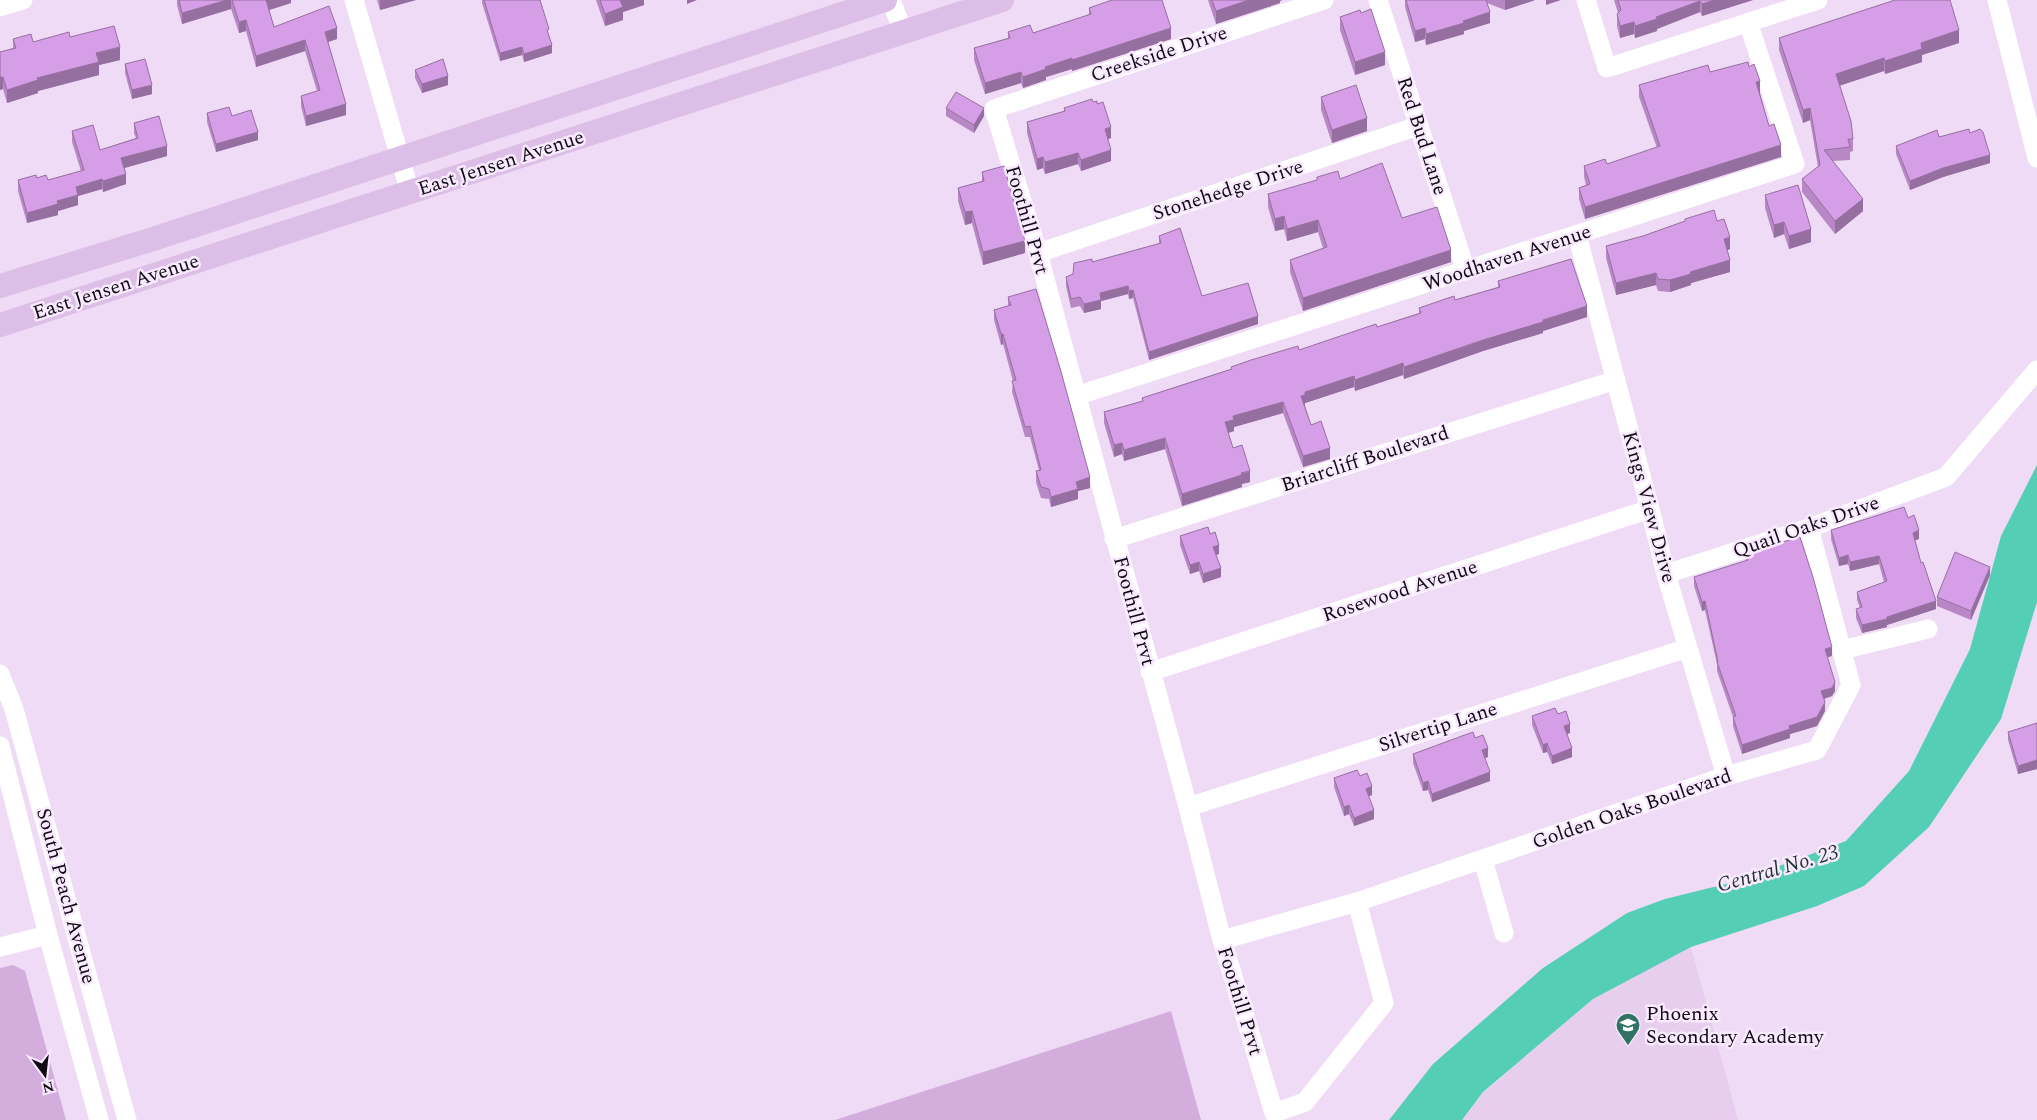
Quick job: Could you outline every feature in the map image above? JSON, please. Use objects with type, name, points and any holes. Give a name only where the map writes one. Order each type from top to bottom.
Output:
[{"type":"main road","name":"East Jensen Avenue","points":[[0,286],[150,240],[885,0]]},
{"type":"main road","name":"East Jensen Avenue","points":[[0,325],[1002,0]]},
{"type":"street","points":[[0,8],[23,0]]},
{"type":"street","points":[[354,0],[410,192]]},
{"type":"street","points":[[891,0],[902,32]]},
{"type":"street","name":"Creekside Drive","points":[[994,109],[1324,0]]},
{"type":"street","name":"Red Bud Lane","points":[[1378,0],[1466,271]]},
{"type":"street","points":[[1586,0],[1607,68],[1818,0]]},
{"type":"street","points":[[1997,0],[2037,156]]},
{"type":"street","name":"Woodhaven Avenue","points":[[1076,396],[1795,164],[1748,22]]},
{"type":"street","name":"Foothill Prvt","points":[[994,109],[1038,253],[1188,807],[1222,940],[1274,1112],[1305,1102],[1384,1003],[1357,902]]},
{"type":"street","name":"Stonehedge Drive","points":[[1038,253],[1418,126]]},
{"type":"street","name":"Kings View Drive","points":[[1577,235],[1666,574],[1726,776]]},
{"type":"street","name":"Quail Oaks Drive","points":[[1666,574],[1809,528],[1946,477],[2037,370]]},
{"type":"street","name":"Briarcliff Boulevard","points":[[1114,539],[1616,380]]},
{"type":"street","name":"Rosewood Avenue","points":[[1150,672],[1650,509]]},
{"type":"street","name":"Golden Oaks Boulevard","points":[[1222,940],[1357,902],[1726,776],[1817,750],[1851,685],[1809,528]]},
{"type":"street","points":[[1842,650],[1928,629]]},
{"type":"street","name":"Silvertip Lane","points":[[1188,807],[1688,648]]},
{"type":"street","name":"South Peach Avenue","points":[[0,674],[14,708],[127,1120]]},
{"type":"street","name":"South Peach Avenue","points":[[0,746],[48,935],[99,1120]]},
{"type":"street","points":[[1483,860],[1504,933]]},
{"type":"street","points":[[0,947],[48,935]]},
{"type":"shaded area","name":"Phoenix Secondary Academy","points":[[1691,947],[1738,1120],[1462,1120],[1483,1093],[1593,999]]},
{"type":"shaded area","points":[[13,965],[25,971],[66,1120],[0,1120],[0,968]]},
{"type":"shaded area","points":[[1171,1011],[1201,1120],[835,1120]]},
{"type":"water","name":"Central No. 23","points":[[2037,465],[2037,602],[2001,719],[1929,827],[1864,886],[1817,906],[1691,947],[1593,999],[1483,1092],[1462,1120],[1389,1120],[1433,1064],[1543,968],[1627,913],[1665,899],[1742,880],[1846,841],[1909,771],[1970,649],[2001,536]]},
{"type":"building","points":[[179,0],[227,0],[182,13]]},
{"type":"building","points":[[232,0],[266,0],[274,27],[329,6],[337,28],[325,32],[346,104],[306,116],[301,96],[320,90],[305,40],[256,56],[246,20],[239,22]]},
{"type":"building","points":[[484,0],[540,0],[552,45],[524,54],[522,47],[500,53]]},
{"type":"building","points":[[600,0],[620,0],[623,7],[605,14]]},
{"type":"building","points":[[1112,0],[1162,0],[1171,28],[1072,60],[1072,58],[1023,77],[1021,72],[985,83],[974,48],[1010,38],[1008,32],[1030,25],[1033,33],[1091,14],[1089,8]]},
{"type":"building","points":[[1212,0],[1249,0],[1216,11]]},
{"type":"building","points":[[1406,0],[1486,0],[1490,12],[1463,21],[1464,23],[1426,34],[1425,28],[1415,31]]},
{"type":"building","points":[[1618,0],[1715,0],[1702,4],[1700,1],[1635,26],[1634,22],[1620,26],[1617,14],[1621,10]]},
{"type":"building","points":[[1895,0],[1950,0],[1959,30],[1921,43],[1922,49],[1885,61],[1884,58],[1836,74],[1851,121],[1853,139],[1848,139],[1850,147],[1824,150],[1863,199],[1835,221],[1802,179],[1820,165],[1810,108],[1803,110],[1779,38]]},
{"type":"building","points":[[1371,9],[1385,52],[1355,62],[1340,17],[1360,10],[1361,13]]},
{"type":"building","points":[[114,26],[120,47],[96,53],[99,62],[37,78],[38,80],[7,90],[3,77],[0,77],[0,52],[16,48],[13,39],[31,34],[33,42],[69,32],[70,37]]},
{"type":"building","points":[[145,59],[152,85],[132,90],[125,64]]},
{"type":"building","points":[[443,59],[448,76],[422,84],[415,70]]},
{"type":"building","points":[[1748,62],[1749,67],[1754,64],[1760,81],[1756,82],[1769,126],[1774,124],[1781,145],[1585,207],[1579,188],[1590,184],[1584,166],[1605,159],[1607,164],[1660,146],[1639,85],[1708,65],[1710,72]]},
{"type":"building","points":[[1356,85],[1367,118],[1332,130],[1321,97]]},
{"type":"building","points":[[956,92],[984,108],[974,125],[946,108]]},
{"type":"building","points":[[1092,99],[1093,102],[1097,101],[1097,104],[1103,102],[1111,127],[1105,129],[1111,150],[1081,160],[1078,153],[1045,162],[1043,157],[1037,159],[1027,122],[1065,111],[1064,108]]},
{"type":"building","points":[[229,107],[232,116],[251,110],[258,132],[216,144],[207,113]]},
{"type":"building","points":[[159,116],[167,146],[121,158],[126,174],[76,187],[78,195],[57,201],[58,204],[27,213],[18,180],[36,175],[37,178],[46,175],[48,180],[84,170],[72,131],[93,125],[100,150],[138,138],[134,123]]},
{"type":"building","points":[[1969,129],[1970,133],[1980,129],[1983,132],[1990,155],[1943,168],[1910,181],[1896,146],[1937,130],[1939,137]]},
{"type":"building","points":[[1382,163],[1402,218],[1437,207],[1451,250],[1303,298],[1290,260],[1327,247],[1318,220],[1287,229],[1284,216],[1275,219],[1268,194],[1317,180],[1317,177],[1338,171],[1340,179]]},
{"type":"building","points":[[1004,166],[1025,241],[983,252],[972,211],[965,212],[958,188],[984,181],[982,172]]},
{"type":"building","points":[[1798,185],[1811,229],[1789,236],[1784,222],[1774,225],[1765,195]]},
{"type":"building","points":[[1714,210],[1717,221],[1724,219],[1730,237],[1724,239],[1730,260],[1670,280],[1658,279],[1656,273],[1616,283],[1606,246],[1643,236],[1685,221],[1685,219]]},
{"type":"building","points":[[1180,228],[1202,296],[1248,283],[1258,316],[1149,352],[1133,290],[1129,291],[1128,286],[1100,293],[1101,300],[1084,304],[1080,297],[1071,299],[1066,277],[1073,274],[1074,263],[1092,259],[1092,262],[1161,243],[1159,236]]},
{"type":"building","points":[[1571,259],[1587,306],[1404,367],[1403,363],[1355,380],[1354,376],[1305,392],[1305,395],[1301,396],[1311,425],[1321,421],[1330,448],[1303,456],[1283,402],[1233,416],[1234,420],[1225,422],[1233,448],[1242,445],[1250,471],[1182,494],[1165,438],[1124,450],[1122,443],[1114,445],[1104,412],[1143,401],[1142,398],[1232,369],[1231,367],[1251,360],[1298,346],[1299,350],[1376,324],[1377,327],[1421,313],[1419,308],[1454,296],[1455,300],[1500,287],[1498,281]]},
{"type":"building","points":[[1036,289],[1090,477],[1076,482],[1078,489],[1051,497],[1049,489],[1041,487],[1036,471],[1041,470],[1030,426],[1025,427],[1012,381],[1016,380],[994,310],[1011,305],[1008,297]]},
{"type":"building","points":[[1904,507],[1908,518],[1914,515],[1919,530],[1913,533],[1921,563],[1923,562],[1936,601],[1887,617],[1887,619],[1862,625],[1856,609],[1862,607],[1857,592],[1887,581],[1879,556],[1850,562],[1848,555],[1839,558],[1831,530]]},
{"type":"building","points":[[1208,527],[1210,534],[1215,532],[1219,545],[1213,547],[1221,568],[1203,574],[1199,562],[1190,565],[1180,536]]},
{"type":"building","points":[[1800,537],[1832,647],[1825,649],[1835,682],[1832,688],[1821,691],[1825,702],[1817,717],[1789,726],[1790,729],[1742,745],[1733,717],[1736,716],[1717,662],[1705,601],[1702,602],[1694,577],[1748,560],[1746,552]]},
{"type":"building","points":[[1955,552],[1990,567],[1971,611],[1937,597]]},
{"type":"building","points":[[1555,708],[1558,714],[1566,711],[1570,724],[1564,726],[1572,748],[1552,756],[1547,743],[1543,745],[1532,716]]},
{"type":"building","points":[[2037,723],[2037,760],[2018,766],[2008,732]]},
{"type":"building","points":[[1473,732],[1475,738],[1483,735],[1488,748],[1482,750],[1490,772],[1432,794],[1428,781],[1423,783],[1413,754]]},
{"type":"building","points":[[1357,770],[1360,776],[1367,773],[1372,786],[1366,789],[1374,810],[1354,818],[1349,805],[1344,807],[1334,778]]},
{"type":"place","name":"Phoenix Secondary Academy","points":[[1628,1046]]}]
